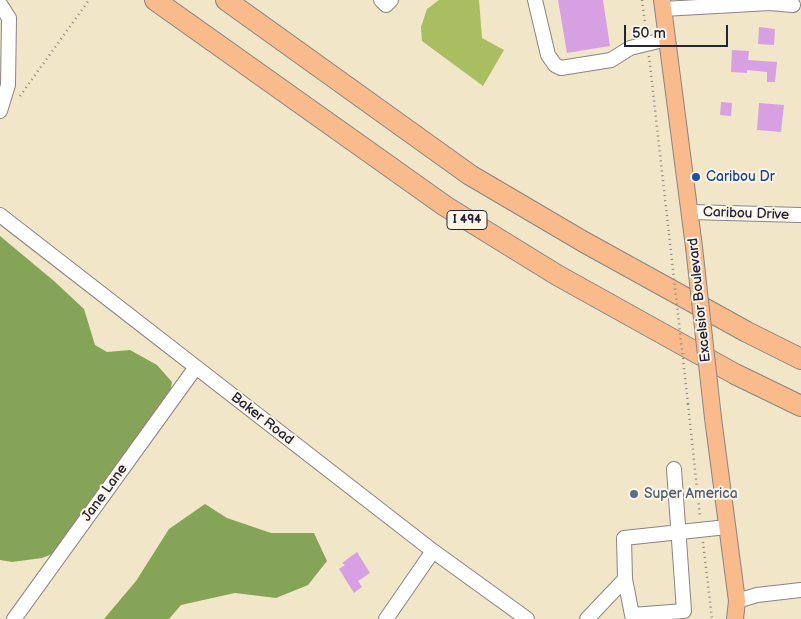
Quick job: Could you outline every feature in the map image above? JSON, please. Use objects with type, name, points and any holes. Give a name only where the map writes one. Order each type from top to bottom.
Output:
[{"type":"highway","name":"I 494","points":[[155,0],[445,206],[557,275],[735,374],[801,406]]},
{"type":"highway","points":[[226,0],[470,174],[590,246],[747,332],[801,359]]},
{"type":"main road","name":"Excelsior Boulevard","points":[[662,5],[690,212],[713,418],[737,601],[735,619]]},
{"type":"main road","name":"Excelsior Boulevard","points":[[737,601],[749,619]]},
{"type":"street","points":[[381,0],[386,5],[391,0]]},
{"type":"street","points":[[536,0],[548,56],[555,65],[561,68],[611,60],[630,48],[667,39]]},
{"type":"street","points":[[662,5],[770,3],[793,5]]},
{"type":"street","points":[[0,4],[9,18],[8,85],[0,112]]},
{"type":"street","name":"Caribou Drive","points":[[690,212],[801,215]]},
{"type":"street","name":"Baker Road","points":[[0,215],[433,551],[526,619]]},
{"type":"street","name":"Jane Lane","points":[[14,619],[196,367]]},
{"type":"street","points":[[674,468],[678,532],[684,611],[632,615],[625,579],[624,538],[678,532],[702,530],[727,527]]},
{"type":"street","points":[[386,619],[433,551]]},
{"type":"street","points":[[587,619],[625,579]]},
{"type":"street","points":[[737,601],[801,590]]},
{"type":"path","points":[[16,102],[89,0]]},
{"type":"path","points":[[642,0],[712,619]]},
{"type":"green space","points":[[439,0],[479,0],[482,38],[504,50],[483,86],[422,41],[421,27],[427,9]]},
{"type":"green space","points":[[0,236],[84,309],[95,345],[107,352],[130,350],[157,365],[172,382],[168,406],[65,549],[42,558],[12,562],[0,560]]},
{"type":"green space","points":[[205,504],[227,518],[271,533],[314,533],[327,561],[308,585],[276,598],[235,593],[181,605],[169,619],[104,619],[136,581],[169,529]]},
{"type":"building","points":[[558,0],[603,0],[610,46],[567,53]]},
{"type":"building","points":[[759,27],[775,29],[774,45],[758,44]]},
{"type":"building","points":[[732,50],[749,51],[748,60],[777,62],[775,82],[767,82],[767,72],[747,70],[747,73],[731,72]]},
{"type":"building","points":[[721,102],[732,103],[731,116],[720,115]]},
{"type":"building","points":[[759,103],[784,105],[781,132],[757,130]]},
{"type":"building","points":[[357,552],[370,573],[358,581],[362,587],[354,593],[339,569],[345,565],[342,563]]},
{"type":"place","name":"Caribou Dr","points":[[696,177]]},
{"type":"place","name":"Super America","points":[[634,494]]}]
